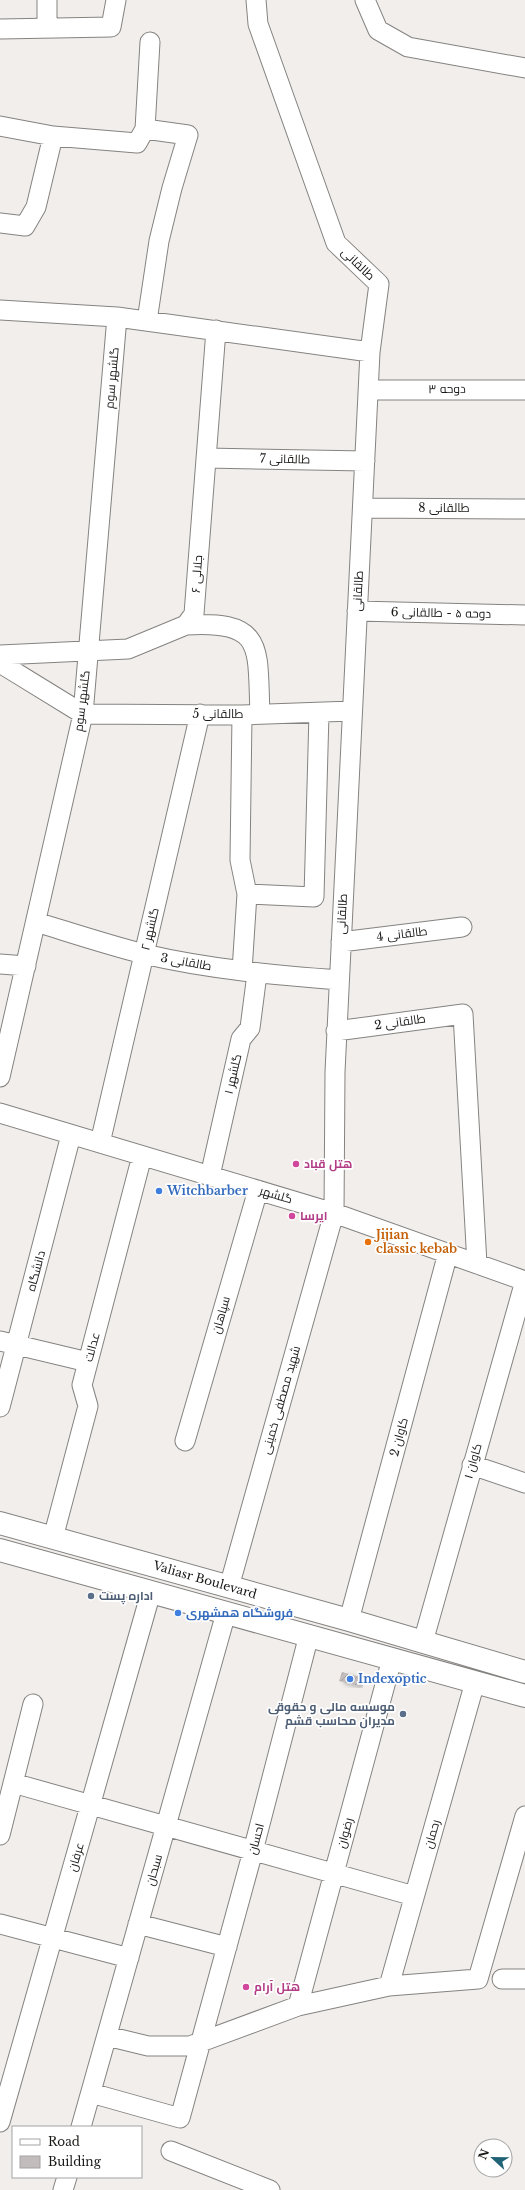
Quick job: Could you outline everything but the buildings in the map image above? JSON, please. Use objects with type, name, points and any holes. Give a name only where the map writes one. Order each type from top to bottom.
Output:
[{"type":"main road","name":"Valiasr Boulevard","points":[[0,1523],[349,1620],[525,1672]]},
{"type":"main road","points":[[0,1550],[525,1696]]},
{"type":"street","points":[[47,0],[47,28]]},
{"type":"street","points":[[0,30],[111,27],[116,0]]},
{"type":"street","name":"طالقانی","points":[[256,0],[258,24],[336,243],[379,284],[370,352],[336,1031],[334,1214]]},
{"type":"street","points":[[365,0],[378,30],[408,48],[525,68]]},
{"type":"street","points":[[0,126],[53,136],[137,143],[145,129],[150,42]]},
{"type":"street","points":[[145,129],[188,135],[172,188],[159,241],[147,321]]},
{"type":"street","points":[[0,223],[25,226],[36,208],[53,136]]},
{"type":"street","points":[[0,310],[117,316],[370,352]]},
{"type":"street","name":"گلشهر سوم","points":[[0,1077],[83,714],[117,316]]},
{"type":"street","name":"جلالی ۶","points":[[186,625],[194,614],[216,330]]},
{"type":"street","name":"دوحه ۳","points":[[368,390],[525,390]]},
{"type":"street","name":"طالقانی 7","points":[[206,458],[365,461]]},
{"type":"street","name":"طالقانی 8","points":[[363,508],[525,509]]},
{"type":"street","name":"دوحه ۵ - طالقانی 6","points":[[357,611],[525,615]]},
{"type":"street","name":"گلشهر ۱","points":[[186,625],[209,624],[232,626],[245,633],[254,644],[257,661],[251,714],[240,860],[247,894],[250,1028],[241,1039],[210,1176]]},
{"type":"street","points":[[0,655],[128,649],[186,625]]},
{"type":"street","points":[[0,663],[83,714]]},
{"type":"street","name":"طالقانی 5","points":[[83,714],[251,714],[352,711]]},
{"type":"street","points":[[247,894],[314,897],[319,713]]},
{"type":"street","name":"گلشهر ۲","points":[[100,1143],[200,714]]},
{"type":"street","name":"طالقانی 3","points":[[36,922],[144,954],[187,963],[249,972],[339,980]]},
{"type":"street","name":"طالقانی 4","points":[[341,942],[462,927]]},
{"type":"street","points":[[0,964],[26,966]]},
{"type":"street","name":"طالقانی 2","points":[[336,1031],[463,1014],[477,1264]]},
{"type":"street","name":"گلشهر","points":[[0,1114],[71,1134],[334,1214],[525,1280]]},
{"type":"street","name":"دانشگاه","points":[[0,1407],[8,1343],[71,1134]]},
{"type":"street","name":"عدالت","points":[[53,1538],[88,1406],[82,1385],[142,1156]]},
{"type":"street","name":"سپاهان","points":[[185,1441],[258,1190]]},
{"type":"street","name":"شهید مصطفی خمینی","points":[[229,1587],[334,1214]]},
{"type":"street","name":"کاوان 2","points":[[349,1620],[448,1253]]},
{"type":"street","name":"کاوان ۱","points":[[423,1642],[525,1280]]},
{"type":"street","points":[[8,1343],[88,1362]]},
{"type":"street","points":[[472,1464],[525,1483]]},
{"type":"street","name":"عرفان","points":[[0,2122],[151,1592]]},
{"type":"street","name":"سبحان","points":[[81,2126],[226,1613]]},
{"type":"street","name":"احسان","points":[[91,2093],[180,2118],[254,1851],[309,1635]]},
{"type":"street","name":"رضوان","points":[[298,2006],[392,1659]]},
{"type":"street","name":"رحمان","points":[[389,1986],[475,1682]]},
{"type":"street","points":[[0,1835],[33,1704]]},
{"type":"street","points":[[13,1783],[414,1896]]},
{"type":"street","points":[[107,2036],[148,2046],[190,2046],[298,2006],[389,1986],[478,1979],[525,1816]]},
{"type":"street","points":[[0,1924],[129,1958]]},
{"type":"street","points":[[138,1924],[227,1947]]},
{"type":"street","points":[[502,1978],[525,1979]]},
{"type":"street","points":[[170,2151],[270,2190]]},
{"type":"street","points":[[63,2190],[67,2178]]},
{"type":"place","name":"هتل قباد","points":[[296,1164]]},
{"type":"place","name":"Witchbarber","points":[[159,1191]]},
{"type":"place","name":"ایرسا","points":[[292,1216]]},
{"type":"place","name":"Jijian classic kebab","points":[[368,1242]]},
{"type":"place","name":"اداره پست","points":[[91,1596]]},
{"type":"place","name":"فروشگاه همشهری","points":[[178,1613]]},
{"type":"place","name":"Indexoptic","points":[[350,1679]]},
{"type":"place","name":"موسسه مالی و حقوقی مدیران محاسب قشم","points":[[403,1714]]},
{"type":"place","name":"هتل آرام","points":[[246,1987]]}]
